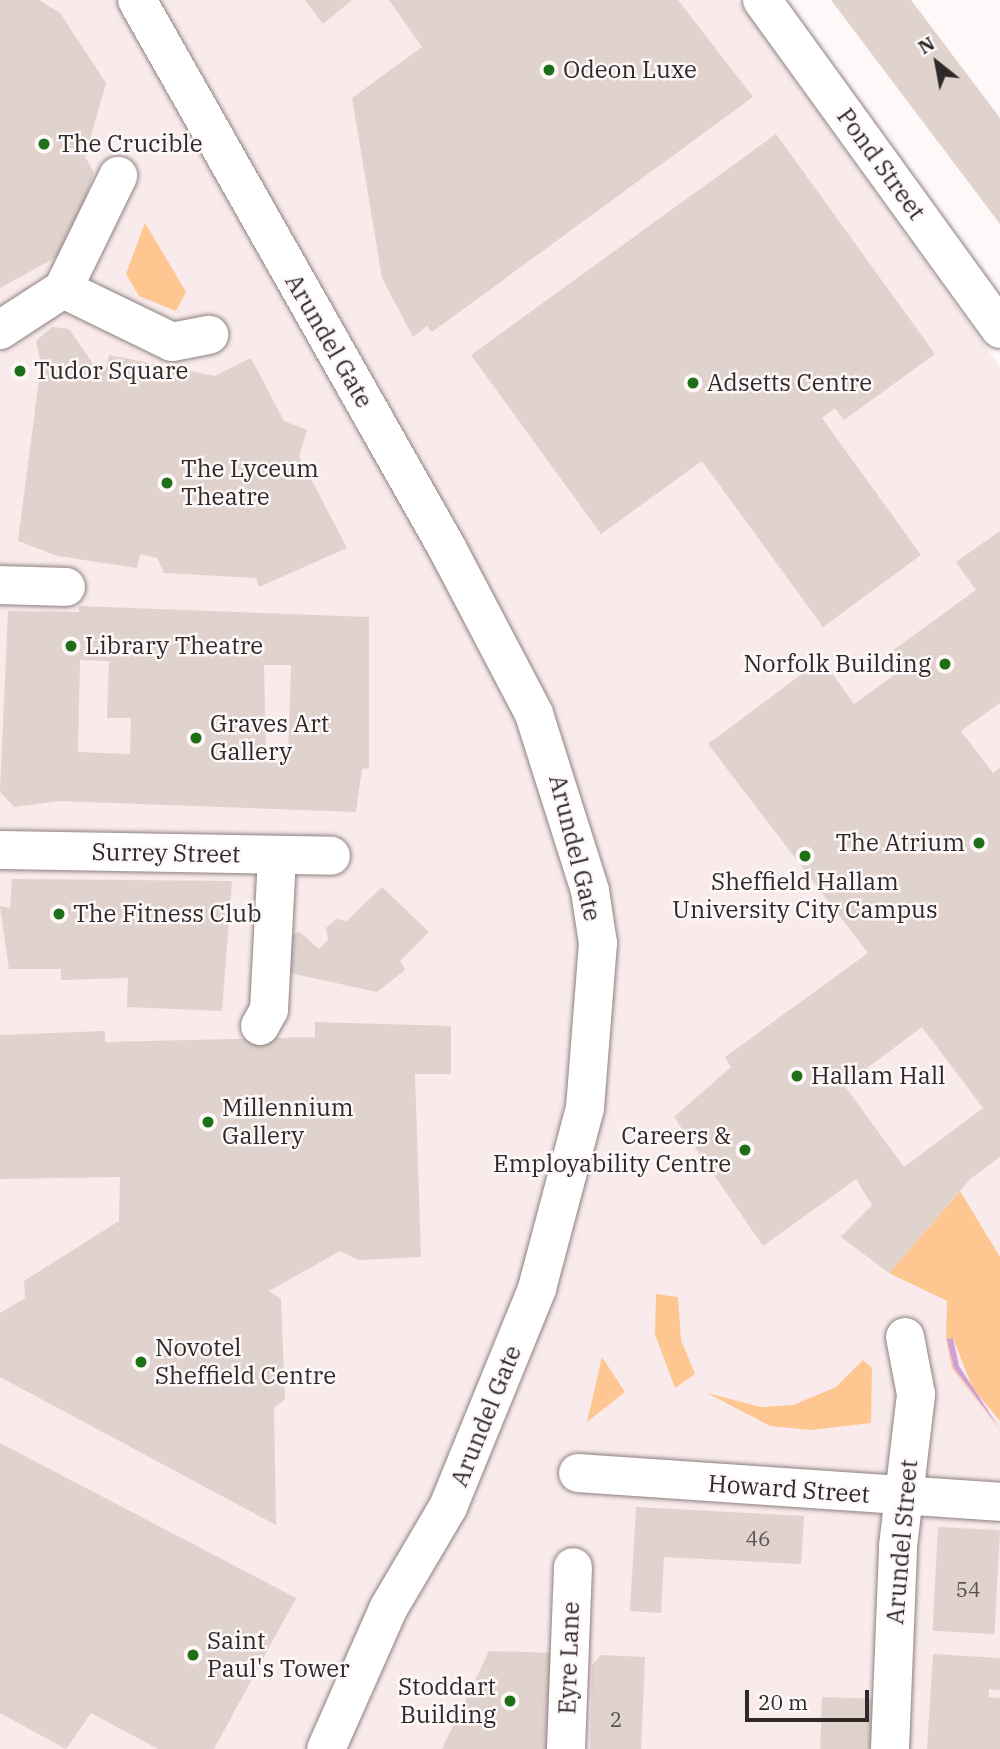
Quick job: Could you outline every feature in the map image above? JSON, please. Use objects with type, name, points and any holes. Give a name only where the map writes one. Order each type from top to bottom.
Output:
[{"type":"street","name":"Arundel Gate","points":[[137,0],[447,548],[534,715],[590,891],[598,943],[586,1108],[537,1289],[449,1507],[389,1607],[326,1749]]},
{"type":"street","name":"Pond Street","points":[[762,0],[1000,329]]},
{"type":"street","points":[[0,330],[63,289],[118,176]]},
{"type":"street","points":[[63,289],[172,342],[209,335]]},
{"type":"street","points":[[0,585],[66,587]]},
{"type":"street","name":"Surrey Street","points":[[0,850],[331,856]]},
{"type":"street","points":[[260,1026],[269,1010],[277,855]]},
{"type":"street","name":"Arundel Street","points":[[890,1749],[898,1546],[916,1394],[905,1337]]},
{"type":"street","name":"Howard Street","points":[[578,1473],[1000,1502]]},
{"type":"street","name":"Eyre Lane","points":[[566,1749],[573,1567]]},
{"type":"shaded area","points":[[0,0],[737,0],[1000,367],[1000,1749],[0,1749]]},
{"type":"shaded area","points":[[145,223],[186,292],[176,311],[139,296],[126,274]]},
{"type":"shaded area","points":[[960,1191],[1000,1257],[1000,1421],[973,1389],[953,1338],[948,1339],[954,1368],[1000,1431],[952,1368],[946,1339],[947,1301],[889,1273]]},
{"type":"shaded area","points":[[656,1294],[678,1297],[681,1340],[695,1374],[675,1388],[655,1334]]},
{"type":"shaded area","points":[[953,1338],[959,1366],[1000,1429],[954,1368],[947,1339]]},
{"type":"shaded area","points":[[602,1357],[625,1392],[587,1422]]},
{"type":"shaded area","points":[[863,1360],[872,1368],[871,1423],[811,1430],[770,1426],[707,1393],[761,1407],[793,1405],[836,1387]]},
{"type":"building","name":"The Crucible","points":[[0,0],[39,0],[60,13],[106,83],[85,157],[94,172],[69,250],[0,288]]},
{"type":"building","points":[[305,0],[352,0],[323,24]]},
{"type":"building","points":[[389,0],[678,0],[753,97],[432,332],[427,326],[413,337],[382,278],[352,98],[422,47]]},
{"type":"building","points":[[831,0],[911,0],[1000,118],[1000,224]]},
{"type":"building","name":"Adsetts Centre","points":[[776,134],[935,354],[844,420],[835,408],[822,418],[921,555],[823,627],[702,461],[601,534],[471,355]]},
{"type":"building","name":"The Lyceum Theatre","points":[[52,327],[69,329],[94,365],[106,369],[109,355],[215,376],[251,358],[284,421],[307,430],[299,456],[347,548],[259,587],[256,578],[164,573],[157,558],[140,554],[137,568],[58,556],[18,541],[41,364],[36,341]]},
{"type":"building","points":[[1000,531],[1000,703],[961,731],[993,773],[1000,768],[1000,1157],[970,1179],[889,1273],[841,1237],[872,1205],[856,1179],[763,1246],[674,1117],[731,1067],[725,1057],[868,953],[708,744],[822,659],[854,704],[897,673],[885,656],[976,590],[956,562]],"holes":[[[922,1027],[983,1108],[904,1167],[844,1085]]]},
{"type":"building","points":[[79,606],[369,617],[369,768],[362,769],[356,812],[60,801],[14,807],[0,792],[8,611],[79,612]],"holes":[[[80,660],[109,661],[107,718],[131,718],[130,754],[78,752]],[[264,665],[291,665],[288,758],[266,757]]]},
{"type":"building","points":[[12,879],[232,881],[222,1011],[127,1007],[128,978],[61,980],[61,969],[9,969],[0,906],[10,908]]},
{"type":"building","points":[[382,887],[429,932],[400,961],[405,970],[377,992],[290,973],[291,935],[300,932],[319,949],[328,940],[326,928],[336,919],[347,921]]},
{"type":"building","points":[[315,1022],[451,1026],[451,1074],[415,1074],[421,1257],[359,1260],[340,1251],[269,1291],[281,1299],[285,1399],[274,1408],[276,1525],[0,1377],[0,1313],[25,1298],[24,1281],[119,1221],[120,1177],[0,1179],[0,1035],[105,1031],[105,1042],[315,1037]]},
{"type":"building","points":[[0,1443],[296,1598],[214,1749],[158,1749],[91,1713],[66,1749],[0,1713]]},
{"type":"building","points":[[636,1507],[804,1516],[801,1564],[664,1557],[661,1613],[630,1611]]},
{"type":"building","points":[[938,1527],[1000,1530],[994,1634],[933,1631]]},
{"type":"building","name":"Stoddart Building","points":[[489,1651],[555,1653],[553,1749],[442,1749]]},
{"type":"building","points":[[933,1654],[1000,1658],[1000,1690],[989,1689],[989,1697],[1000,1698],[1000,1749],[927,1749]]},
{"type":"building","points":[[601,1655],[645,1657],[641,1749],[590,1749],[592,1665]]},
{"type":"building","points":[[822,1697],[872,1699],[870,1749],[820,1749]]},
{"type":"place","name":"Odeon Luxe","points":[[549,70]]},
{"type":"place","name":"The Crucible","points":[[44,144]]},
{"type":"place","name":"Tudor Square","points":[[20,371]]},
{"type":"place","name":"Adsetts Centre","points":[[693,383]]},
{"type":"place","name":"The Lyceum Theatre","points":[[167,483]]},
{"type":"place","name":"Library Theatre","points":[[71,646]]},
{"type":"place","name":"Norfolk Building","points":[[945,664]]},
{"type":"place","name":"Graves Art Gallery","points":[[196,738]]},
{"type":"place","name":"The Atrium","points":[[979,843]]},
{"type":"place","name":"Sheffield Hallam University City Campus","points":[[805,856]]},
{"type":"place","name":"The Fitness Club","points":[[59,914]]},
{"type":"place","name":"Hallam Hall","points":[[797,1076]]},
{"type":"place","name":"Millennium Gallery","points":[[208,1122]]},
{"type":"place","name":"Careers & Employability Centre","points":[[745,1150]]},
{"type":"place","name":"Novotel Sheffield Centre","points":[[141,1362]]},
{"type":"place","name":"Saint Paul's Tower","points":[[193,1655]]},
{"type":"place","name":"Stoddart Building","points":[[510,1701]]}]
